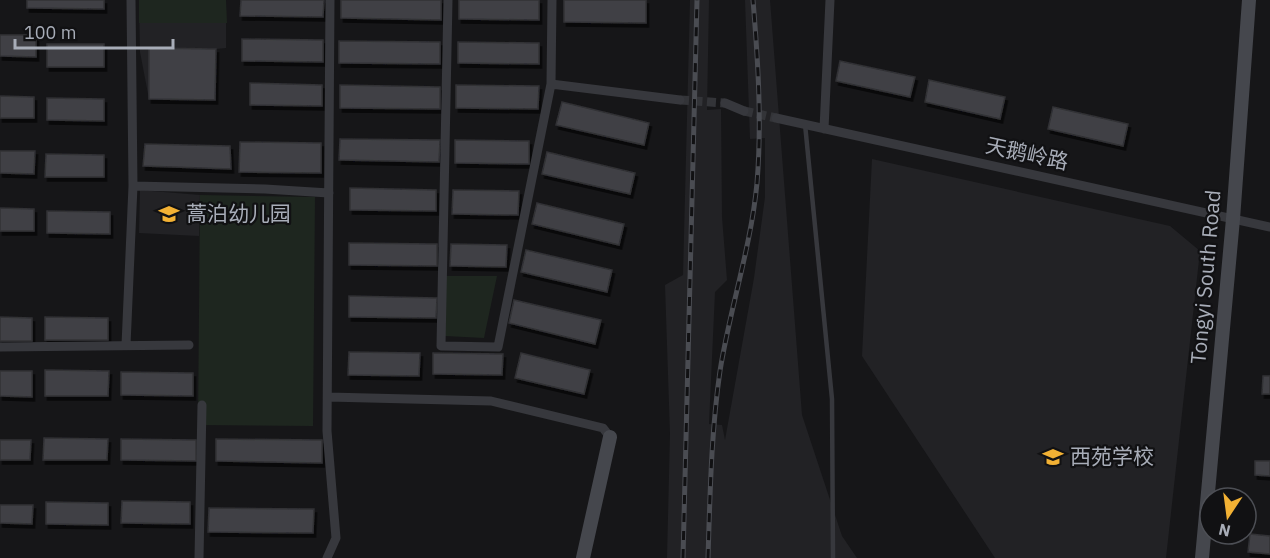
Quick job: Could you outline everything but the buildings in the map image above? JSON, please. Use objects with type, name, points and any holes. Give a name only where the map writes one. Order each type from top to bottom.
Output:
[{"type":"street","points":[[126,345],[133,186],[131,0]]},
{"type":"street","points":[[327,558],[336,538],[327,431],[330,0]]},
{"type":"street","points":[[448,0],[441,346],[498,347],[551,84],[552,0]]},
{"type":"street","points":[[824,129],[830,0]]},
{"type":"street","name":"Tongyi South Road","points":[[1202,558],[1233,219],[1249,0]]},
{"type":"street","points":[[551,84],[680,100]]},
{"type":"street","points":[[725,104],[744,111]]},
{"type":"street","name":"天鹅岭路","points":[[776,118],[1270,227]]},
{"type":"street","points":[[133,186],[329,193]]},
{"type":"street","points":[[0,347],[189,345]]},
{"type":"street","points":[[328,397],[491,401],[603,428],[610,437],[583,558]]},
{"type":"street","points":[[199,558],[202,405]]},
{"type":"lane","points":[[805,124],[832,399],[833,558]]},
{"type":"shaded area","points":[[139,0],[226,0],[226,48],[216,49],[215,100],[149,99],[140,52]]},
{"type":"shaded area","points":[[139,0],[226,0],[227,23],[139,23]]},
{"type":"shaded area","points":[[690,0],[709,0],[707,110],[721,109],[722,217],[727,280],[715,292],[709,424],[722,425],[725,440],[754,278],[765,197],[765,138],[750,139],[745,0],[770,0],[802,415],[842,536],[857,558],[667,558],[670,434],[665,285],[683,275]]},
{"type":"shaded area","name":"西苑学校","points":[[872,159],[1170,226],[1200,251],[1166,558],[995,558],[862,356]]},
{"type":"shaded area","name":"蒿泊幼儿园","points":[[140,190],[200,195],[199,236],[139,233]]},
{"type":"shaded area","points":[[200,195],[315,197],[313,426],[198,425]]},
{"type":"shaded area","points":[[446,276],[497,276],[484,338],[445,336]]},
{"type":"tunnel","points":[[680,100],[725,103]]},
{"type":"tunnel","points":[[744,111],[776,118]]},
{"type":"railway","points":[[683,558],[697,0]]},
{"type":"railway","points":[[708,558],[713,441],[720,371],[750,231],[757,183],[759,92],[753,0]]},
{"type":"place","name":"蒿泊幼儿园","points":[[169,214]]},
{"type":"place","name":"西苑学校","points":[[1053,457]]}]
